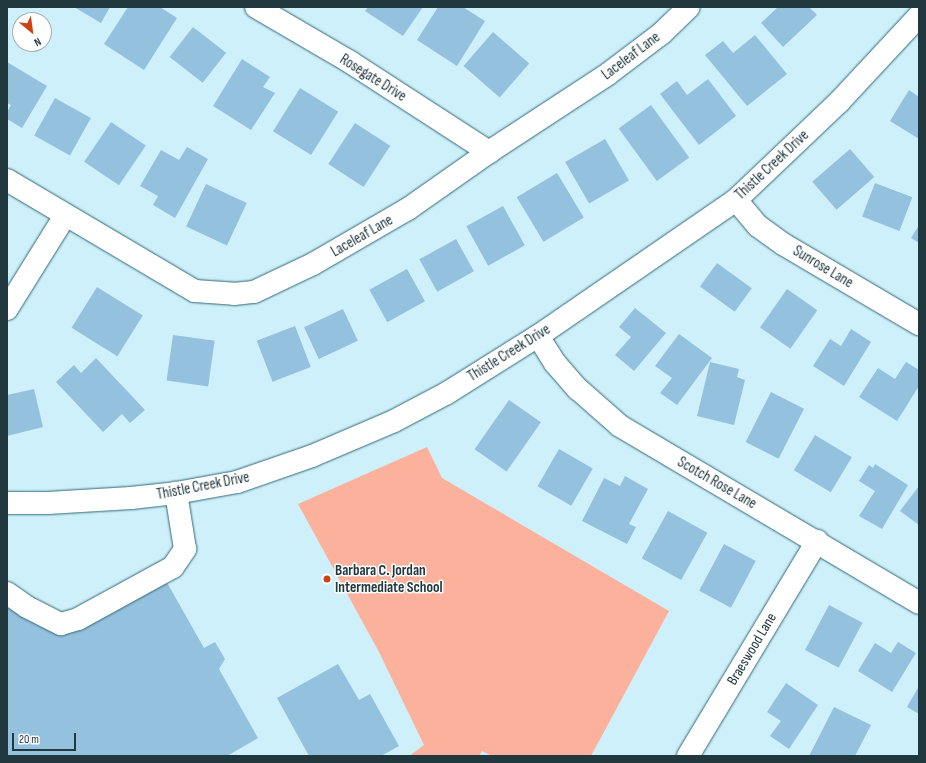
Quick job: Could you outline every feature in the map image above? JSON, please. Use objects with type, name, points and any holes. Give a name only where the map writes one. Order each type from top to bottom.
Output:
[{"type":"street","name":"Rosegate Drive","points":[[256,7],[350,62],[489,152]]},
{"type":"street","name":"Laceleaf Lane","points":[[7,180],[65,216],[195,291],[234,294],[254,292],[313,264],[401,213],[489,152],[608,74],[662,33],[689,7]]},
{"type":"street","name":"Thistle Creek Drive","points":[[7,503],[48,503],[131,498],[176,493],[237,482],[352,440],[394,421],[446,393],[538,336],[736,200],[839,102],[917,23]]},
{"type":"street","name":"Sunrose Lane","points":[[736,200],[758,226],[783,244],[919,324]]},
{"type":"street","points":[[7,309],[65,216]]},
{"type":"street","name":"Scotch Rose Lane","points":[[538,336],[555,363],[578,389],[620,426],[919,603]]},
{"type":"street","points":[[7,593],[27,607],[61,624],[78,619],[173,566],[185,549],[176,493]]},
{"type":"street","name":"Braeswood Lane","points":[[692,755],[816,541]]},
{"type":"shaded area","points":[[427,447],[442,478],[669,611],[591,756],[492,756],[482,751],[479,756],[409,756],[424,745],[379,652],[298,504]]},
{"type":"building","points":[[74,7],[110,7],[101,23]]},
{"type":"building","points":[[128,7],[160,7],[177,18],[144,70],[104,44]]},
{"type":"building","points":[[368,7],[423,7],[403,36],[365,11]]},
{"type":"building","points":[[438,7],[463,7],[485,21],[457,66],[417,40]]},
{"type":"building","points":[[778,7],[809,7],[817,15],[783,47],[761,23]]},
{"type":"building","points":[[193,27],[226,53],[203,83],[170,57]]},
{"type":"building","points":[[493,32],[529,63],[500,97],[463,66]]},
{"type":"building","points":[[755,35],[787,74],[747,106],[705,55],[723,41],[733,53]]},
{"type":"building","points":[[242,59],[270,77],[263,87],[275,93],[251,130],[213,106]]},
{"type":"building","points":[[7,62],[47,86],[22,128],[7,119],[7,112],[11,105],[7,103]]},
{"type":"building","points":[[708,79],[736,116],[699,145],[660,94],[677,81],[687,95]]},
{"type":"building","points":[[300,88],[338,112],[311,155],[273,131]]},
{"type":"building","points":[[909,90],[919,97],[919,139],[890,121]]},
{"type":"building","points":[[55,98],[91,118],[70,155],[34,136]]},
{"type":"building","points":[[651,105],[689,158],[657,181],[619,129]]},
{"type":"building","points":[[111,122],[146,145],[119,185],[84,162]]},
{"type":"building","points":[[355,123],[390,146],[364,187],[328,164]]},
{"type":"building","points":[[605,139],[629,181],[589,204],[565,162]]},
{"type":"building","points":[[187,147],[208,159],[175,218],[153,205],[158,196],[140,186],[161,150],[179,160]]},
{"type":"building","points":[[850,149],[874,177],[837,210],[812,182]]},
{"type":"building","points":[[557,173],[584,218],[543,242],[517,197]]},
{"type":"building","points":[[875,183],[912,197],[899,231],[862,217]]},
{"type":"building","points":[[206,184],[247,203],[227,246],[186,227]]},
{"type":"building","points":[[503,206],[525,245],[488,266],[466,226]]},
{"type":"building","points":[[919,225],[919,243],[911,238]]},
{"type":"building","points":[[456,239],[474,271],[437,292],[419,259]]},
{"type":"building","points":[[717,263],[752,288],[735,312],[700,286]]},
{"type":"building","points":[[407,269],[425,301],[387,322],[369,290]]},
{"type":"building","points":[[97,287],[143,316],[117,356],[72,328]]},
{"type":"building","points":[[787,289],[817,310],[790,349],[760,328]]},
{"type":"building","points":[[635,308],[666,333],[634,371],[615,355],[631,337],[619,327]]},
{"type":"building","points":[[343,309],[358,341],[319,359],[304,327]]},
{"type":"building","points":[[295,326],[311,367],[272,382],[257,341]]},
{"type":"building","points":[[851,329],[871,342],[844,386],[813,366],[830,339],[841,346]]},
{"type":"building","points":[[679,334],[712,358],[677,405],[660,393],[672,378],[655,366]]},
{"type":"building","points":[[173,335],[215,341],[208,386],[167,381]]},
{"type":"building","points":[[96,358],[145,410],[130,423],[122,414],[103,432],[56,382],[74,365],[81,373]]},
{"type":"building","points":[[710,362],[739,369],[737,377],[745,380],[734,425],[697,416]]},
{"type":"building","points":[[906,362],[919,370],[919,386],[897,421],[859,397],[878,368],[895,379]]},
{"type":"building","points":[[34,389],[43,427],[7,436],[7,395]]},
{"type":"building","points":[[771,392],[804,409],[779,459],[746,442]]},
{"type":"building","points":[[509,400],[541,422],[507,472],[475,449]]},
{"type":"building","points":[[815,435],[852,457],[831,492],[794,470]]},
{"type":"building","points":[[559,449],[593,469],[571,506],[538,486]]},
{"type":"building","points":[[875,464],[908,485],[882,529],[859,516],[875,491],[859,481],[869,465],[873,468]]},
{"type":"building","points":[[625,476],[648,489],[629,524],[636,527],[627,544],[582,521],[604,478],[620,486]]},
{"type":"building","points":[[919,486],[919,525],[900,511]]},
{"type":"building","points":[[668,511],[707,533],[681,580],[642,558]]},
{"type":"building","points":[[724,544],[756,561],[731,608],[699,591]]},
{"type":"building","points":[[165,579],[204,648],[215,642],[225,659],[219,669],[258,738],[227,756],[7,756],[7,601],[63,636]]},
{"type":"building","points":[[829,605],[863,623],[839,668],[805,650]]},
{"type":"building","points":[[898,642],[916,653],[892,692],[858,671],[875,643],[891,653]]},
{"type":"building","points":[[338,664],[359,700],[370,694],[399,746],[381,756],[309,756],[277,698]]},
{"type":"building","points":[[786,683],[818,705],[789,749],[770,736],[781,721],[767,712]]},
{"type":"building","points":[[919,686],[919,714],[907,707]]},
{"type":"building","points":[[834,707],[871,725],[855,756],[809,756]]},
{"type":"place","name":"Barbara C. Jordan Intermediate School","points":[[327,579]]}]
